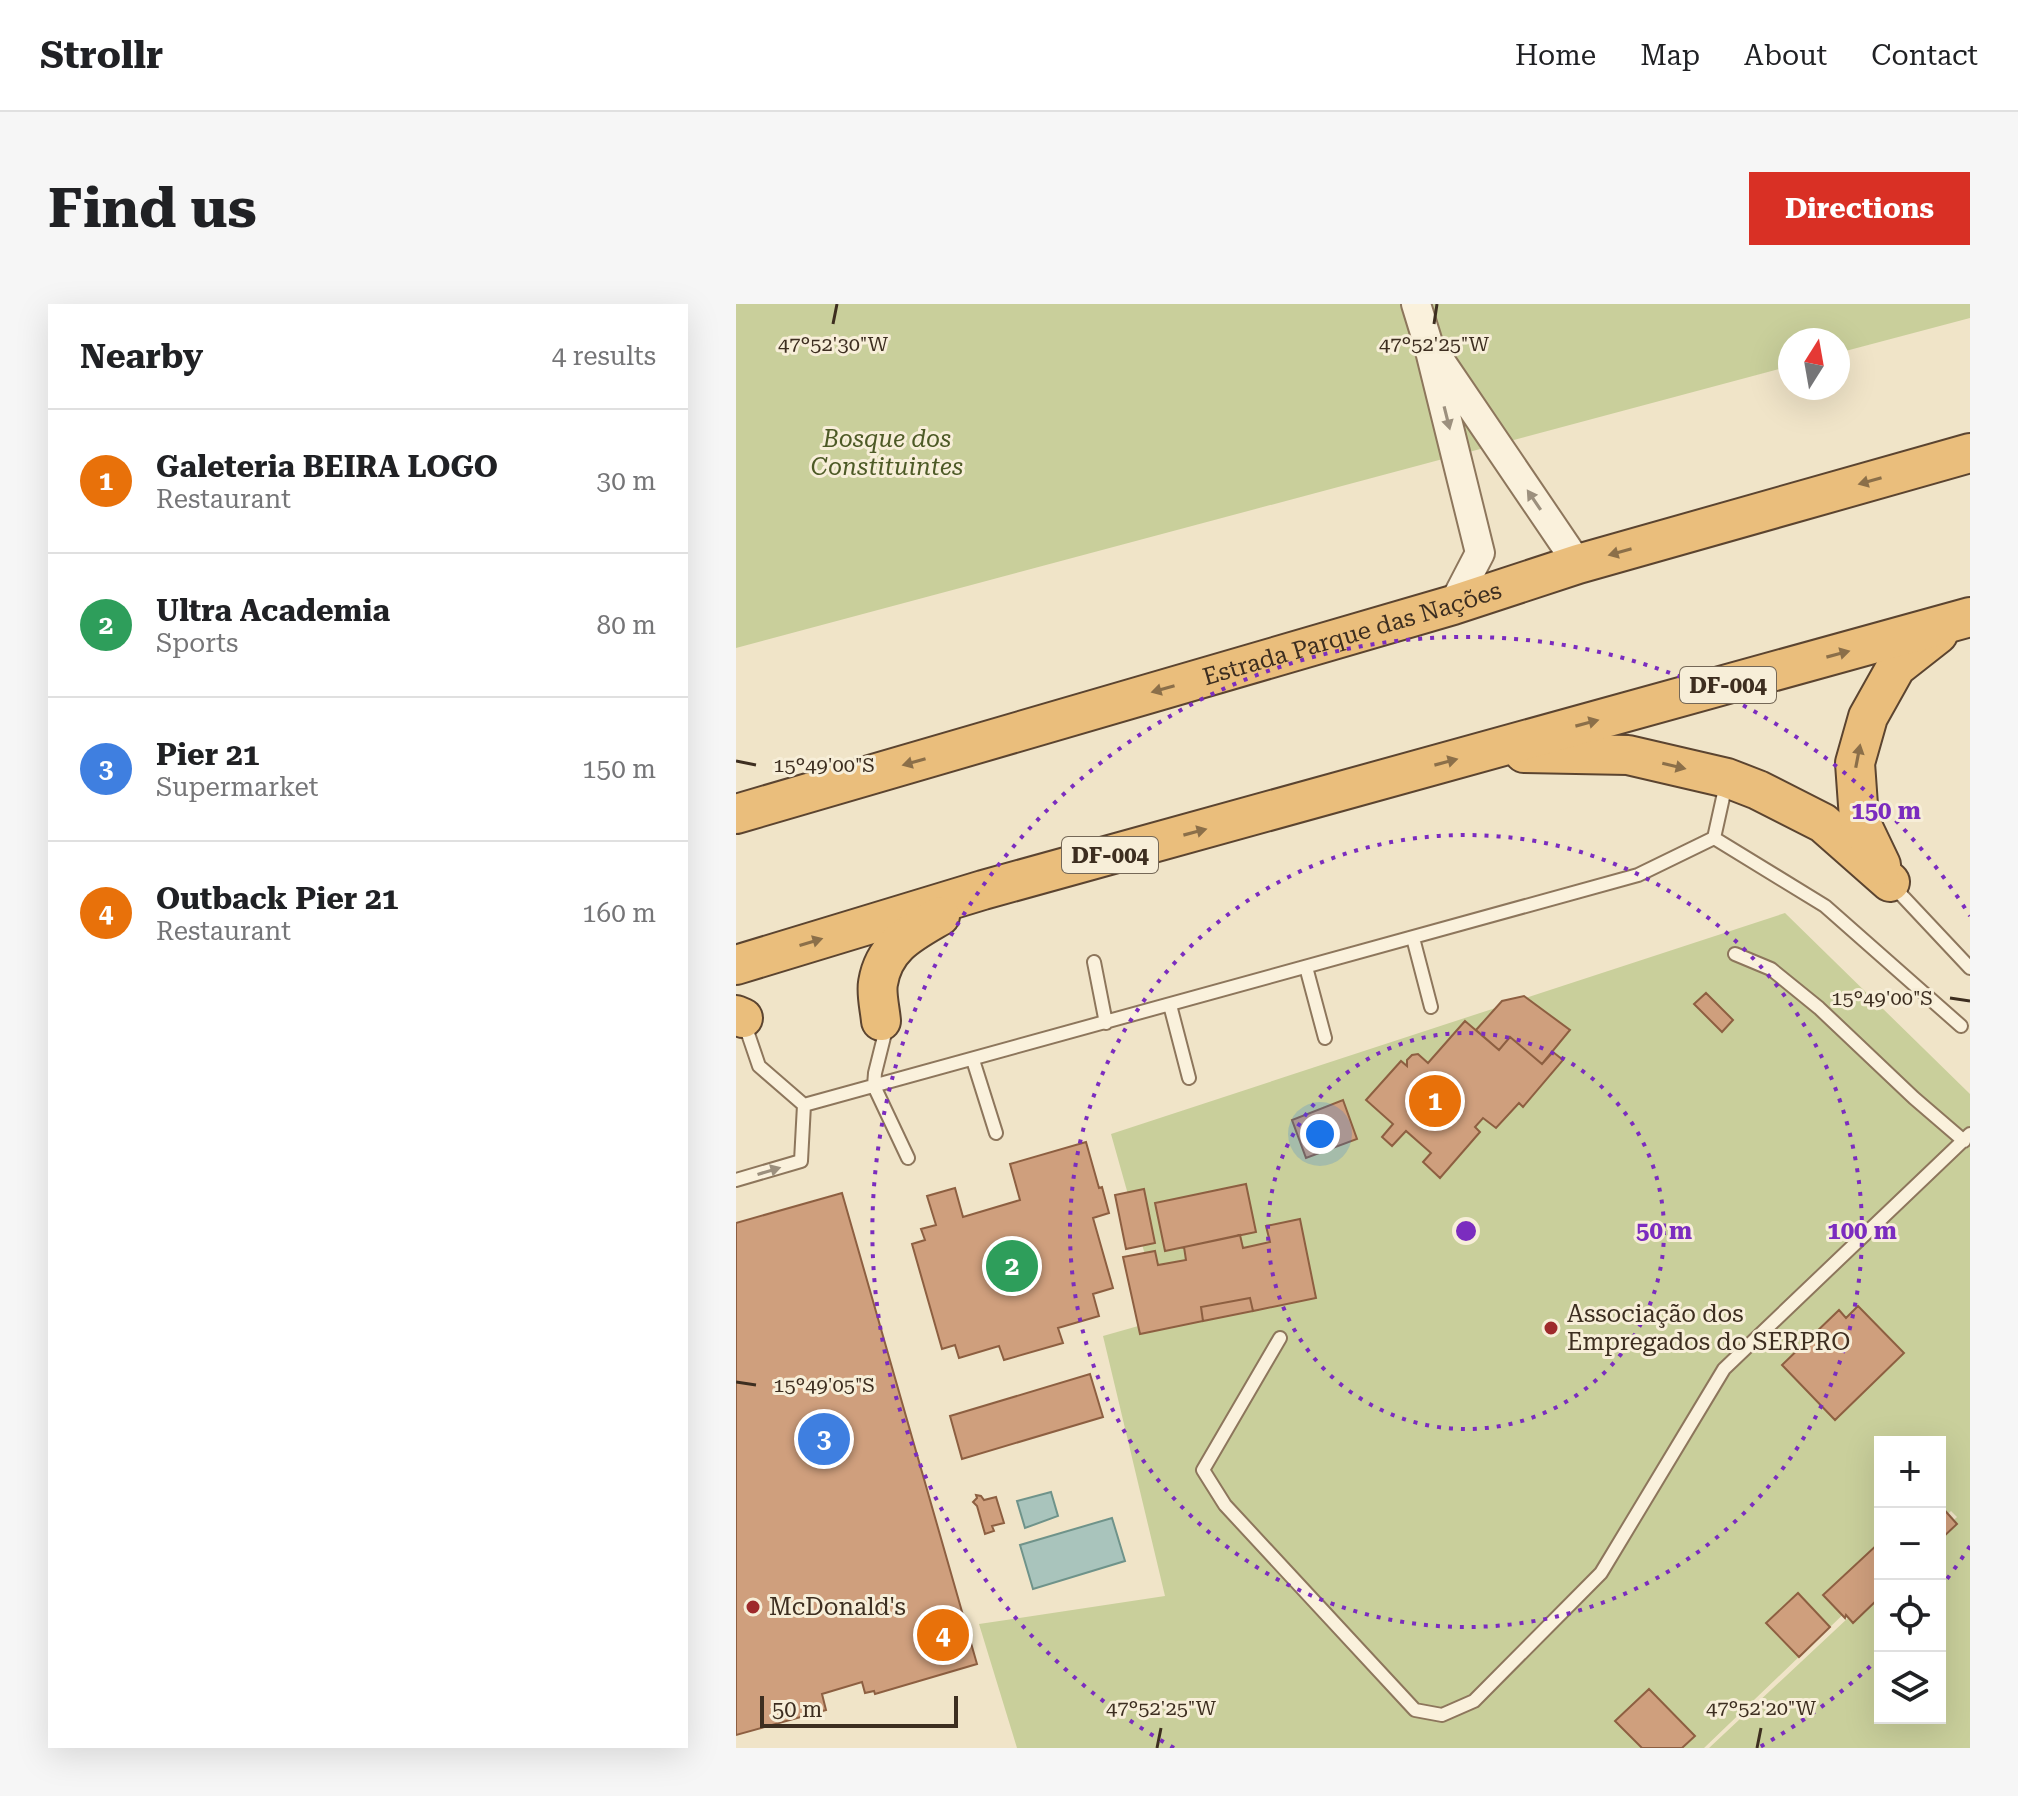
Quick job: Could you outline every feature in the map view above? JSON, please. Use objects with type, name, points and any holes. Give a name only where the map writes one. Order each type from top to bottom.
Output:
[{"type":"highway","name":"Estrada Parque das Nações","points":[[736,814],[1453,605],[1578,564],[1970,453]]},
{"type":"highway","name":"DF-004","points":[[736,965],[983,890],[1960,620]]},
{"type":"highway","points":[[1890,882],[1859,819],[1855,763],[1868,717],[1896,667],[1960,620]]},
{"type":"highway","points":[[1485,751],[1628,755],[1727,778],[1823,823],[1890,882]]},
{"type":"highway","points":[[881,1021],[877,985],[885,958],[904,938],[983,890]]},
{"type":"street","points":[[1416,304],[1480,553],[1453,605]]},
{"type":"street","points":[[1428,343],[1578,564]]},
{"type":"lane","points":[[1714,838],[1727,778]]},
{"type":"lane","points":[[804,1105],[1638,875],[1714,838]]},
{"type":"lane","points":[[1714,838],[1825,906],[1961,1026]]},
{"type":"lane","points":[[1890,882],[1970,968]]},
{"type":"lane","points":[[1413,938],[1431,1007]]},
{"type":"lane","points":[[1280,1338],[1203,1470],[1225,1505],[1415,1710],[1442,1715],[1474,1701],[1601,1573],[1724,1369],[1967,1138],[1914,1098],[1819,1008],[1771,969],[1735,954]]},
{"type":"lane","points":[[1094,962],[1106,1023]]},
{"type":"lane","points":[[1306,967],[1325,1038]]},
{"type":"lane","points":[[1170,1005],[1189,1078]]},
{"type":"lane","points":[[738,1018],[759,1066],[804,1105]]},
{"type":"lane","points":[[881,1021],[884,1037],[874,1086],[908,1158]]},
{"type":"lane","points":[[973,1060],[996,1133]]},
{"type":"lane","points":[[736,1180],[801,1161],[804,1105]]},
{"type":"green space","name":"Bosque dos Constituintes","points":[[736,304],[1970,304],[1970,318],[1850,350],[1850,328],[1778,328],[1778,369],[736,648]]},
{"type":"green space","name":"Associação dos Empregados do SERPRO","points":[[1785,913],[1970,1094],[1970,1748],[1709,1748],[1874,1594],[1874,1724],[1946,1724],[1946,1527],[1957,1517],[1951,1511],[1946,1516],[1946,1436],[1874,1436],[1874,1585],[1704,1748],[1017,1748],[979,1624],[1165,1596],[1103,1336],[1163,1319],[1111,1134]]},
{"type":"water","points":[[1051,1492],[1058,1516],[1025,1528],[1017,1501]]},
{"type":"water","points":[[1112,1518],[1125,1561],[1033,1589],[1020,1545]]},
{"type":"building","points":[[1706,993],[1733,1020],[1722,1032],[1694,1004]]},
{"type":"building","points":[[1524,996],[1570,1030],[1542,1064],[1510,1037],[1499,1050],[1476,1030],[1502,1001]]},
{"type":"building","points":[[1465,1021],[1499,1050],[1510,1037],[1542,1064],[1553,1052],[1563,1060],[1523,1107],[1519,1103],[1496,1128],[1483,1118],[1475,1127],[1480,1132],[1440,1178],[1423,1162],[1431,1153],[1406,1131],[1392,1146],[1382,1137],[1393,1124],[1366,1100],[1401,1061],[1407,1066],[1407,1060],[1418,1054],[1428,1063]]},
{"type":"building","points":[[1343,1100],[1357,1139],[1306,1158],[1292,1120]]},
{"type":"building","points":[[1086,1142],[1109,1213],[1093,1218],[1113,1288],[1093,1294],[1099,1316],[1058,1328],[1063,1343],[1004,1360],[999,1346],[959,1358],[955,1345],[942,1349],[912,1244],[925,1240],[921,1229],[936,1225],[927,1196],[955,1188],[963,1217],[1020,1200],[1010,1164]]},
{"type":"building","points":[[1246,1184],[1256,1232],[1165,1251],[1155,1203]]},
{"type":"building","points":[[1144,1189],[1155,1243],[1126,1249],[1115,1195]]},
{"type":"building","points":[[842,1193],[977,1664],[875,1694],[874,1691],[865,1693],[862,1682],[822,1694],[826,1710],[736,1735],[736,1223]]},
{"type":"building","points":[[1300,1219],[1316,1298],[1253,1311],[1250,1298],[1201,1307],[1203,1321],[1140,1334],[1123,1257],[1155,1251],[1158,1265],[1186,1260],[1184,1247],[1240,1235],[1243,1248],[1270,1242],[1266,1226]]},
{"type":"building","points":[[1250,1298],[1253,1311],[1203,1321],[1201,1307]]},
{"type":"building","points":[[1858,1306],[1904,1353],[1835,1420],[1782,1365],[1839,1310],[1846,1318]]},
{"type":"building","points":[[1090,1374],[1103,1417],[962,1459],[950,1416]]},
{"type":"building","points":[[976,1495],[984,1500],[996,1497],[1004,1523],[992,1526],[994,1531],[985,1534],[973,1502]]},
{"type":"building","points":[[1946,1512],[1957,1524],[1946,1534]]},
{"type":"building","points":[[1874,1548],[1874,1603],[1853,1623],[1823,1595]]},
{"type":"building","points":[[1798,1593],[1830,1627],[1799,1657],[1766,1623]]},
{"type":"building","points":[[1649,1689],[1695,1736],[1682,1748],[1642,1748],[1615,1721]]},
{"type":"place","name":"Galeteria BEIRA LOGO","points":[[1435,1101]]},
{"type":"place","name":"Ultra Academia","points":[[1012,1266]]},
{"type":"place","name":"Associação dos Empregados do SERPRO","points":[[1551,1328]]},
{"type":"place","name":"Pier 21","points":[[824,1439]]},
{"type":"place","name":"McDonald's","points":[[753,1607]]},
{"type":"place","name":"Outback Pier 21","points":[[943,1635]]}]
